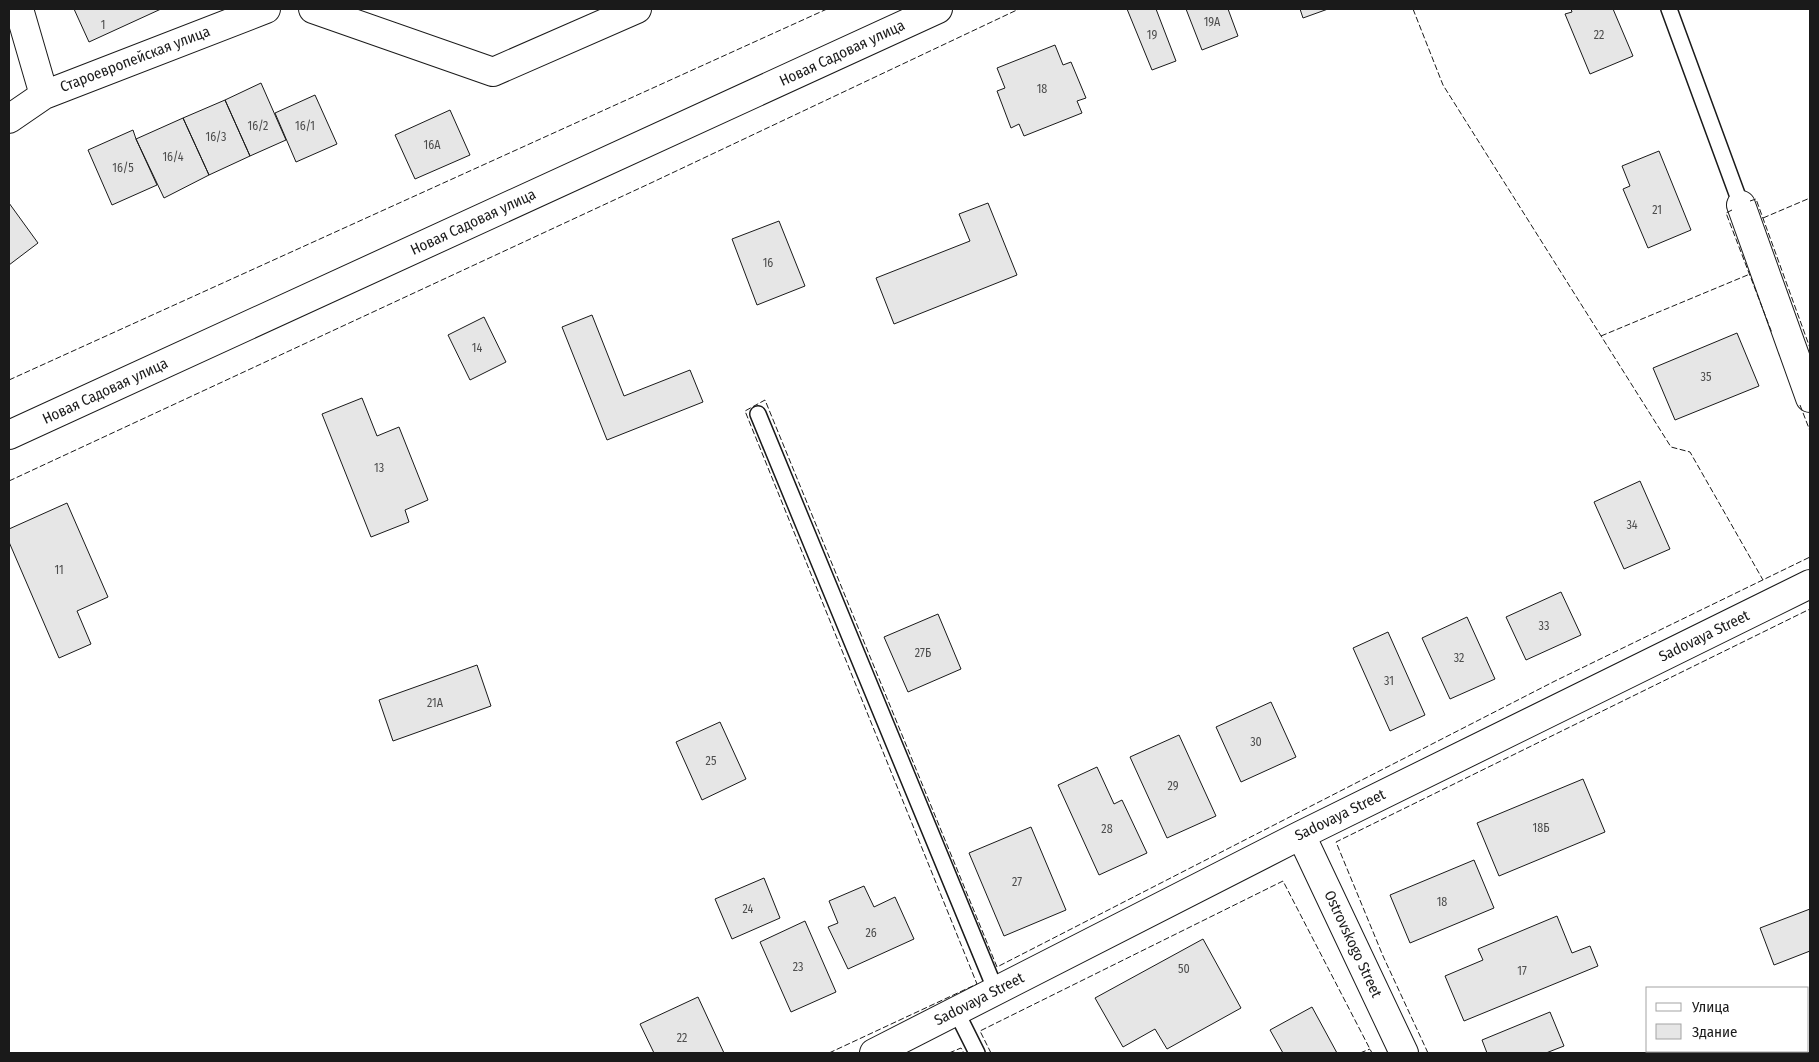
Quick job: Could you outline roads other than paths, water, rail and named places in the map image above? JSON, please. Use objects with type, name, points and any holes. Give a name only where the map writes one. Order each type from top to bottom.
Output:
[{"type":"street","points":[[19,9],[44,95]]},
{"type":"street","name":"Староевропейская улица","points":[[9,119],[44,95],[266,9]]},
{"type":"street","points":[[313,9],[493,72],[637,9]]},
{"type":"street","name":"Новая Садовая улица","points":[[9,435],[938,9]]},
{"type":"street","points":[[1742,205],[1810,398]]},
{"type":"street","name":"Sadovaya Street","points":[[874,1053],[1301,835],[1810,584]]},
{"type":"street","name":"Ostrovskogo Street","points":[[1301,835],[1404,1053]]},
{"type":"lane","points":[[1669,9],[1742,205]]},
{"type":"lane","points":[[758,414],[996,991]]},
{"type":"lane","points":[[956,1011],[977,1053]]}]
